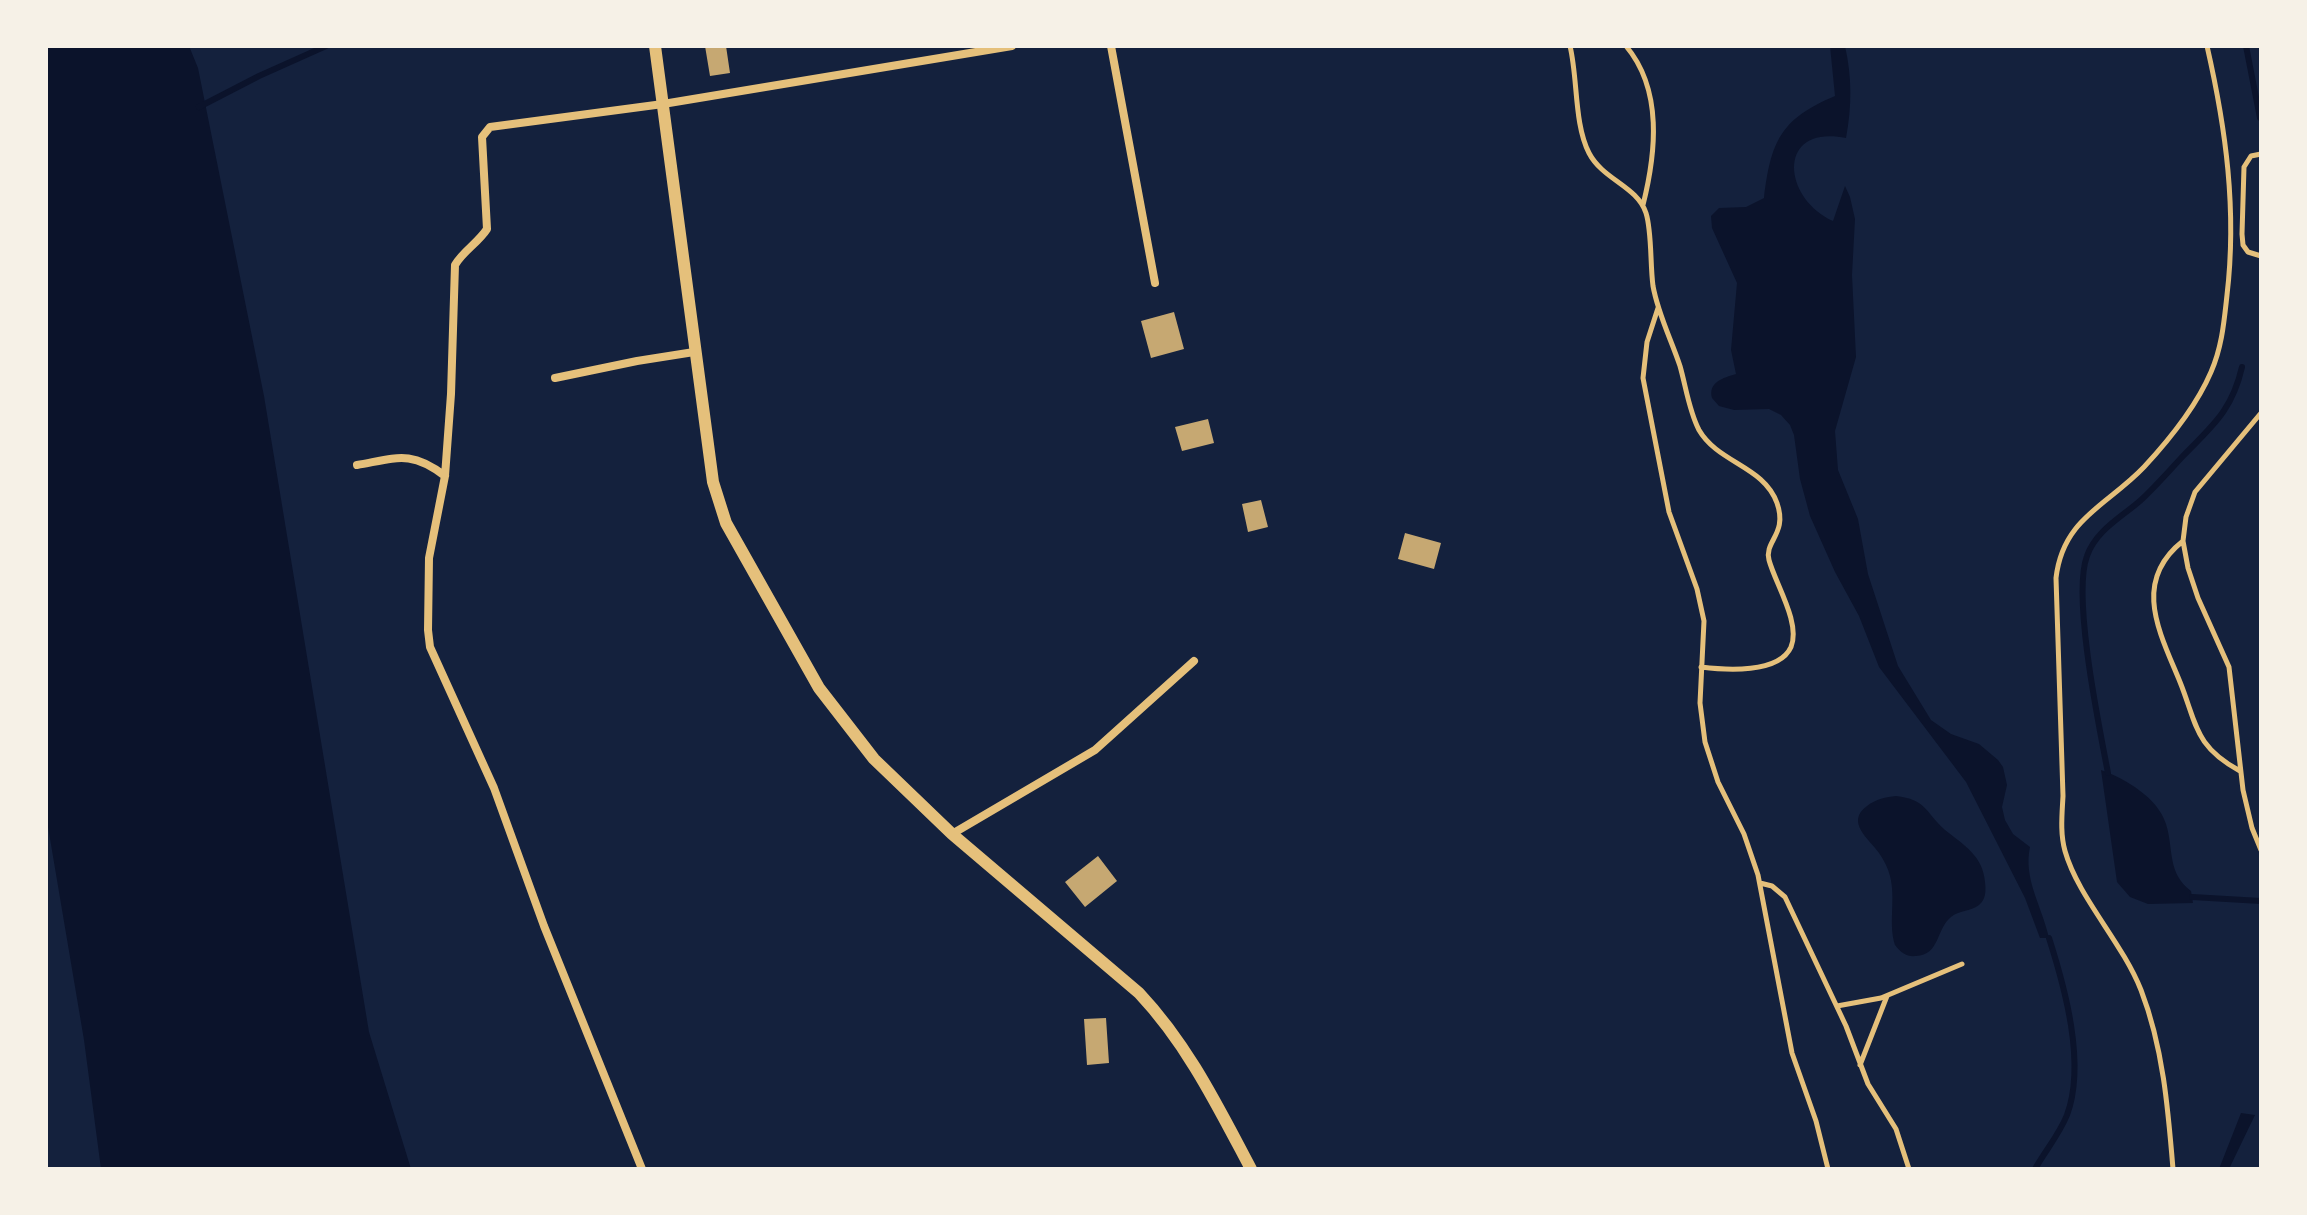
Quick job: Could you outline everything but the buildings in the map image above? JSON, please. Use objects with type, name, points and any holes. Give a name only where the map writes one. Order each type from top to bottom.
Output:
[{"type":"street","points":[[655,46],[713,482],[726,523],[819,688],[874,759],[952,834],[1139,993],[1160,1016],[1192,1061],[1251,1169]]},
{"type":"street","points":[[642,1169],[544,926],[494,788],[430,647],[429,558],[445,476],[455,265],[487,229],[482,137],[490,127],[663,104],[1012,46]]},
{"type":"street","points":[[1111,46],[1155,283]]},
{"type":"street","points":[[555,378],[694,352]]},
{"type":"street","points":[[357,465],[414,457],[429,463],[445,476]]},
{"type":"street","points":[[952,834],[1095,750],[1194,661]]},
{"type":"lane","points":[[1570,46],[1577,81],[1580,124],[1588,152],[1606,176],[1628,190],[1643,206],[1649,226],[1651,269],[1658,308],[1699,430],[1716,450],[1763,481],[1771,490],[1780,513],[1779,531],[1771,545],[1769,557],[1789,616],[1792,645],[1782,658],[1760,666],[1731,669],[1701,667]]},
{"type":"lane","points":[[1626,46],[1645,78],[1653,115],[1652,157],[1643,206]]},
{"type":"lane","points":[[2173,1169],[2160,1057],[2148,1010],[2130,965],[2076,878],[2065,850],[2061,828],[2063,796],[2056,578],[2058,562],[2069,535],[2159,450],[2203,389],[2217,358],[2229,282],[2231,205],[2222,113],[2207,46]]},
{"type":"lane","points":[[2261,154],[2251,156],[2244,167],[2242,234],[2246,249],[2261,256]]},
{"type":"lane","points":[[1658,308],[1647,342],[1643,378],[1669,512],[1701,605],[1705,638],[1700,703],[1705,742],[1718,782],[1748,844],[1760,883],[1792,1053],[1816,1121],[1828,1169]]},
{"type":"lane","points":[[2261,413],[2195,492],[2186,517],[2183,541],[2198,598],[2229,667],[2247,809],[2261,850]]},
{"type":"lane","points":[[2183,541],[2166,557],[2157,574],[2154,608],[2157,625],[2196,732],[2212,751],[2241,771]]},
{"type":"lane","points":[[1760,883],[1772,886],[1785,897],[1837,1006],[1860,1066],[1878,1103],[1896,1129],[1909,1169]]},
{"type":"lane","points":[[1837,1006],[1887,995],[1962,964]]},
{"type":"lane","points":[[1860,1066],[1887,995]]},
{"type":"water","points":[[46,46],[189,46],[198,68],[264,396],[369,1032],[411,1169],[101,1169],[84,1040],[46,815]]},
{"type":"water","points":[[1830,46],[1845,46],[1849,69],[1846,138],[1823,137],[1807,142],[1798,152],[1794,166],[1796,181],[1816,210],[1833,221],[1845,186],[1855,219],[1852,275],[1856,357],[1835,431],[1838,470],[1858,519],[1868,574],[1898,666],[1931,720],[1951,734],[1979,744],[2003,767],[2007,785],[2002,807],[2005,820],[2013,834],[2030,847],[2031,881],[2049,938],[2040,938],[2025,898],[1966,782],[1879,667],[1859,616],[1810,516],[1790,425],[1781,415],[1769,409],[1734,410],[1719,406],[1712,398],[1714,384],[1736,374],[1731,350],[1737,283],[1712,228],[1711,216],[1719,208],[1746,207],[1764,198],[1770,162],[1782,135],[1802,114],[1835,96]]},
{"type":"water","points":[[2101,770],[2130,784],[2156,806],[2166,824],[2178,877],[2191,891],[2193,903],[2148,904],[2130,897],[2117,882]]},
{"type":"water","points":[[1896,796],[1920,804],[1971,852],[1981,865],[1985,882],[1985,895],[1981,903],[1951,917],[1934,946],[1924,955],[1904,954],[1895,945],[1889,873],[1858,824],[1861,812],[1867,806]]},
{"type":"water","points":[[2241,1113],[2255,1115],[2229,1169],[2219,1169]]},
{"type":"waterway","points":[[199,107],[326,46]]},
{"type":"waterway","points":[[2246,46],[2260,118]]},
{"type":"waterway","points":[[2108,773],[2085,630],[2083,575],[2087,556],[2103,531],[2147,495],[2220,417],[2233,395],[2242,367]]},
{"type":"waterway","points":[[2192,897],[2261,901]]},
{"type":"waterway","points":[[2035,1169],[2067,1115],[2074,1073],[2067,1003],[2049,938]]}]
